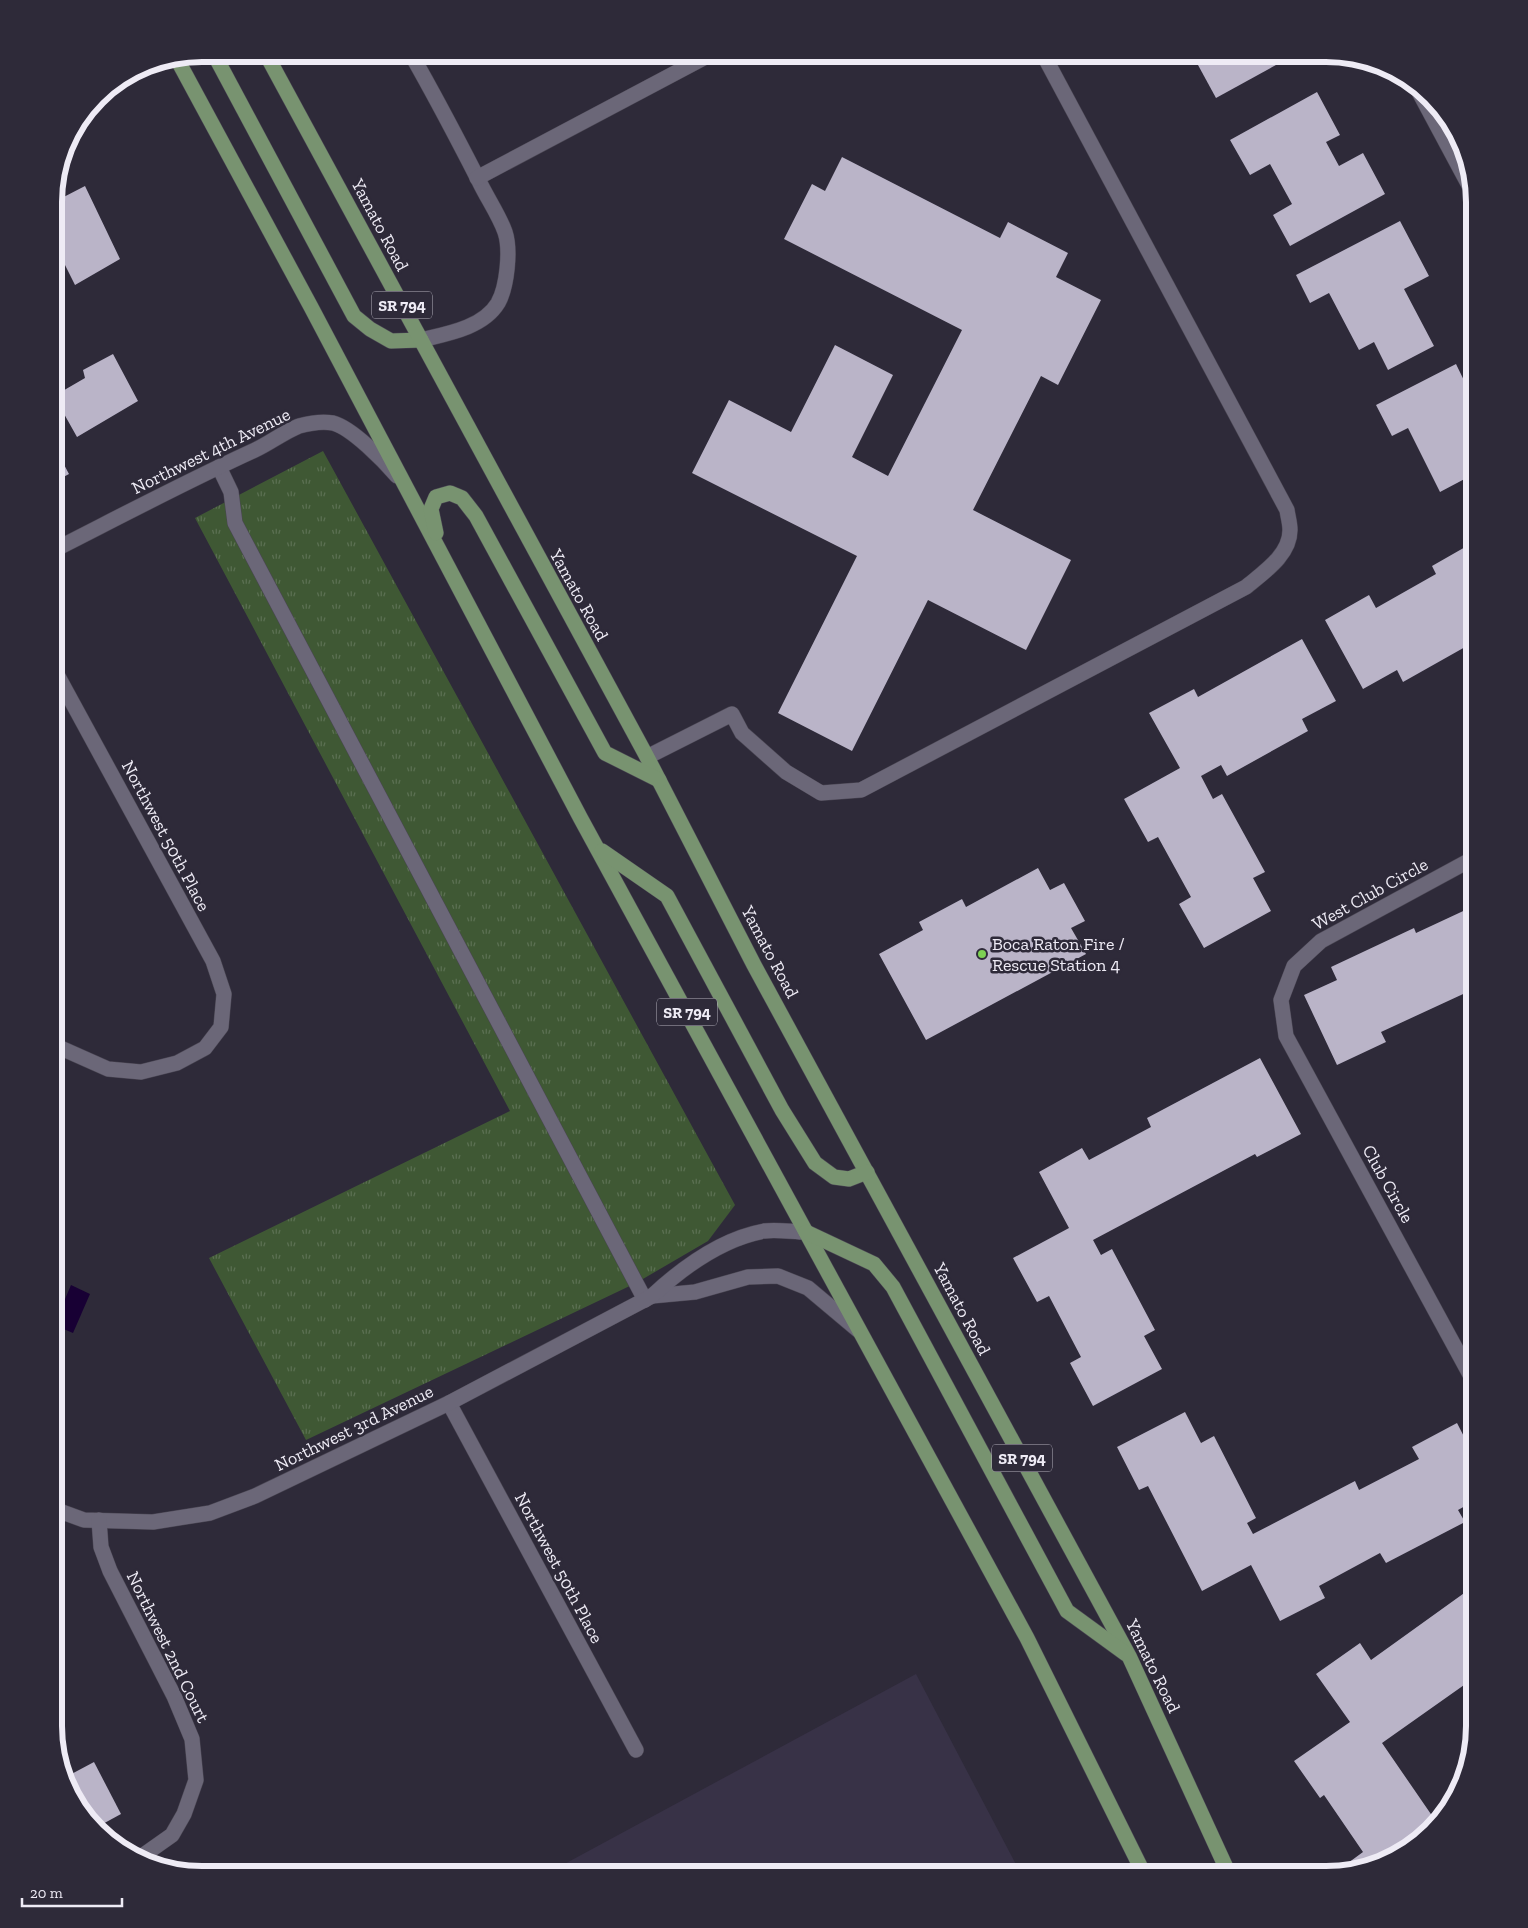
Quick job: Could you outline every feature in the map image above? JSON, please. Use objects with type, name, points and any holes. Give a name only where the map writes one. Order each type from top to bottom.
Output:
[{"type":"main road","points":[[218,62],[354,316],[370,329],[391,340],[421,340]]},
{"type":"main road","name":"Yamato Road","points":[[270,62],[659,780],[754,965],[1129,1656],[1225,1866]]},
{"type":"main road","name":"SR 794","points":[[180,64],[311,307],[598,849],[1027,1638],[1140,1866]]},
{"type":"main road","points":[[440,552],[431,509],[436,497],[450,493],[462,498],[476,516],[605,753],[659,780]]},
{"type":"main road","points":[[598,849],[667,896],[782,1110],[815,1163],[834,1177],[849,1179],[867,1172]]},
{"type":"main road","points":[[806,1232],[874,1264],[893,1287],[1066,1611],[1129,1656]]},
{"type":"street","points":[[416,62],[447,117],[505,233],[508,257],[498,303],[484,317],[467,327],[421,340]]},
{"type":"street","points":[[477,178],[695,62]]},
{"type":"street","points":[[647,758],[732,714],[742,733],[786,772],[814,789],[821,793],[861,790],[1246,587],[1274,563],[1286,546],[1290,530],[1287,510],[1048,63]]},
{"type":"street","points":[[1426,105],[1462,172]]},
{"type":"street","name":"Northwest 4th Avenue","points":[[63,545],[268,444],[298,427],[316,422],[334,424],[356,437],[379,456],[402,481]]},
{"type":"street","points":[[219,467],[231,492],[235,523],[649,1298]]},
{"type":"street","name":"Northwest 50th Place","points":[[63,685],[212,961],[224,994],[221,1027],[205,1048],[177,1063],[141,1072],[108,1069],[63,1049]]},
{"type":"street","name":"West Club Circle","points":[[1281,1000],[1294,966],[1321,941],[1466,862]]},
{"type":"street","name":"Club Circle","points":[[1281,1000],[1286,1036],[1466,1367]]},
{"type":"street","name":"Northwest 3rd Avenue","points":[[63,1512],[84,1520],[153,1522],[210,1513],[255,1496],[449,1403],[649,1298],[677,1272],[728,1242],[766,1230],[806,1232]]},
{"type":"street","name":"Northwest 3rd Avenue","points":[[649,1298],[695,1292],[748,1277],[778,1276],[808,1288],[860,1331]]},
{"type":"street","name":"Northwest 50th Place","points":[[449,1403],[636,1750]]},
{"type":"street","name":"Northwest 2nd Court","points":[[99,1520],[101,1547],[110,1571],[174,1696],[192,1739],[196,1780],[184,1814],[172,1835],[146,1853]]},
{"type":"shaded area","points":[[71,1285],[90,1294],[73,1333],[63,1329],[63,1304]]},
{"type":"shaded area","points":[[916,1674],[1017,1866],[561,1866]]},
{"type":"green space","points":[[323,451],[735,1205],[708,1241],[636,1283],[306,1440],[209,1258],[510,1111],[195,518]]},
{"type":"building","points":[[1197,63],[1280,63],[1216,98]]},
{"type":"building","points":[[1317,92],[1340,135],[1326,142],[1339,166],[1363,153],[1385,194],[1290,246],[1273,215],[1292,204],[1270,164],[1250,175],[1230,140]]},
{"type":"building","points":[[842,157],[1000,238],[1008,222],[1068,253],[1056,277],[1101,300],[1058,385],[1041,376],[973,510],[1071,560],[1026,650],[928,600],[852,751],[778,713],[857,556],[692,473],[729,400],[791,432],[835,345],[893,375],[852,457],[888,476],[962,330],[784,239],[812,184],[825,191]]},
{"type":"building","points":[[85,186],[120,259],[75,285],[63,261],[63,197]]},
{"type":"building","points":[[1400,221],[1429,276],[1404,289],[1434,346],[1388,370],[1374,342],[1359,350],[1329,293],[1310,303],[1296,275]]},
{"type":"building","points":[[113,354],[138,401],[77,437],[63,412],[63,391],[85,378],[83,370]]},
{"type":"building","points":[[1456,364],[1466,385],[1466,478],[1440,492],[1408,428],[1392,436],[1376,405]]},
{"type":"building","points":[[63,463],[69,474],[63,477]]},
{"type":"building","points":[[1466,547],[1466,647],[1403,682],[1397,670],[1363,689],[1325,620],[1369,595],[1376,608],[1436,574],[1432,566]]},
{"type":"building","points":[[1302,639],[1336,701],[1302,719],[1308,731],[1227,776],[1221,765],[1201,776],[1213,799],[1222,794],[1265,872],[1253,878],[1271,911],[1204,948],[1179,904],[1191,897],[1158,837],[1148,842],[1124,799],[1180,768],[1149,713],[1194,689],[1198,697]]},
{"type":"building","name":"Boca Raton Fire / Rescue Station 4","points":[[1038,868],[1050,890],[1064,883],[1085,921],[1071,928],[1086,954],[926,1040],[879,954],[923,930],[919,922],[962,899],[966,907]]},
{"type":"building","points":[[1466,910],[1466,993],[1381,1032],[1386,1042],[1337,1065],[1304,995],[1337,980],[1331,967],[1414,928],[1416,933]]},
{"type":"building","points":[[1260,1058],[1301,1134],[1257,1157],[1255,1154],[1093,1240],[1101,1255],[1112,1249],[1155,1330],[1144,1336],[1162,1369],[1093,1406],[1070,1363],[1081,1357],[1049,1296],[1037,1302],[1013,1258],[1069,1228],[1039,1172],[1082,1148],[1089,1160],[1151,1127],[1147,1118]]},
{"type":"building","points":[[1185,1412],[1201,1443],[1214,1436],[1256,1518],[1247,1523],[1253,1534],[1355,1481],[1359,1490],[1419,1459],[1412,1447],[1457,1423],[1466,1440],[1466,1506],[1458,1510],[1465,1522],[1386,1563],[1380,1553],[1319,1586],[1325,1598],[1280,1621],[1251,1565],[1202,1591],[1148,1486],[1139,1490],[1117,1447]]},
{"type":"building","points":[[1466,1592],[1466,1684],[1382,1743],[1432,1816],[1418,1831],[1387,1851],[1362,1861],[1348,1863],[1363,1852],[1324,1795],[1320,1798],[1294,1761],[1350,1722],[1316,1674],[1360,1643],[1371,1660]]},
{"type":"building","points":[[94,1762],[121,1814],[103,1824],[86,1803],[72,1774]]},
{"type":"place","name":"Boca Raton Fire / Rescue Station 4","points":[[982,954]]}]
